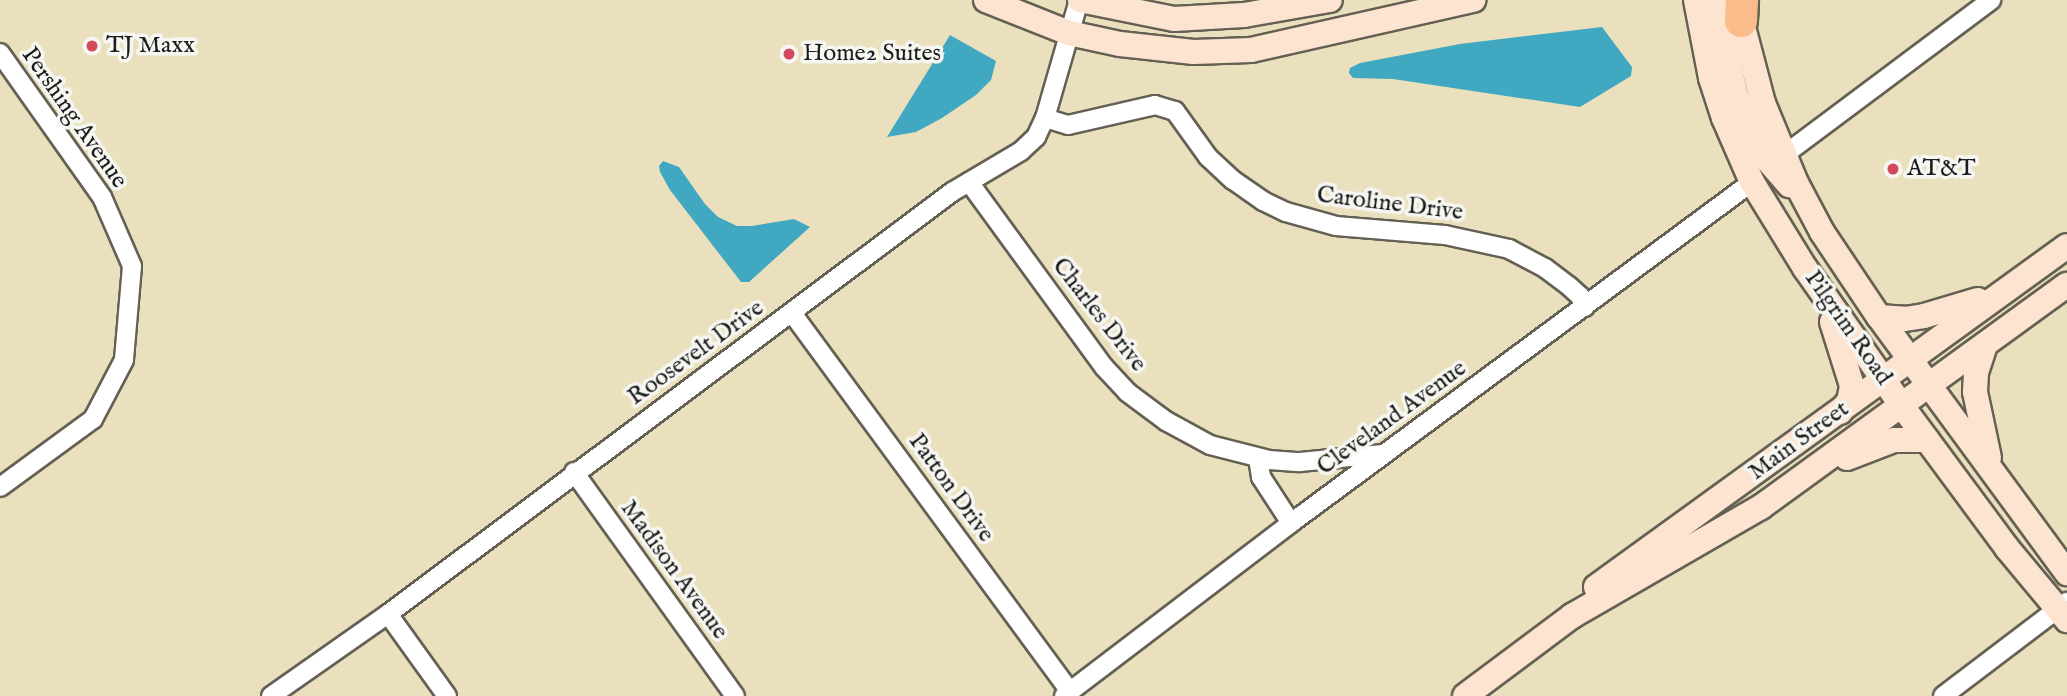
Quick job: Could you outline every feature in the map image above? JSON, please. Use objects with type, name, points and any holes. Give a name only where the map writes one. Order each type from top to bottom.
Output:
[{"type":"street","points":[[985,0],[1069,33],[1163,50],[1194,52],[1251,50],[1473,0]]},
{"type":"street","points":[[1079,0],[1174,19],[1244,15],[1330,0]]},
{"type":"street","name":"Roosevelt Drive","points":[[271,696],[388,614],[574,472],[970,182],[1021,152],[1036,137],[1045,118],[1079,0]]},
{"type":"street","points":[[1784,155],[1990,0]]},
{"type":"street","points":[[1700,4],[1741,108],[1763,155],[1808,206]]},
{"type":"street","name":"Pilgrim Road","points":[[1700,4],[1717,98],[1752,182],[1821,291],[1884,380],[1916,395],[1991,469],[2067,573]]},
{"type":"street","name":"Pilgrim Road","points":[[1740,7],[1763,103],[1808,206],[1879,317],[1912,358],[1916,395],[1927,440],[2007,548],[2064,611]]},
{"type":"street","name":"Pershing Avenue","points":[[0,53],[102,197],[132,266],[124,359],[93,419],[0,488]]},
{"type":"street","name":"Caroline Drive","points":[[1045,118],[1069,125],[1155,105],[1175,111],[1208,157],[1233,180],[1286,212],[1336,226],[1445,235],[1509,249],[1545,268],[1570,287],[1580,296],[1585,307]]},
{"type":"street","name":"Charles Drive","points":[[970,182],[1104,366],[1127,392],[1166,421],[1194,437],[1228,451],[1258,458],[1300,462],[1386,453]]},
{"type":"street","name":"Cleveland Avenue","points":[[1067,694],[1292,523],[1752,182]]},
{"type":"street","name":"Main Street","points":[[1536,641],[1580,600],[1619,570],[2067,246]]},
{"type":"street","name":"Main Street","points":[[1465,696],[1572,616],[1728,529],[2067,285]]},
{"type":"street","points":[[1879,317],[1905,319],[1924,316],[2005,290]]},
{"type":"street","points":[[1821,291],[1852,386],[1849,401],[1840,412]]},
{"type":"street","name":"Patton Drive","points":[[792,313],[1067,694]]},
{"type":"street","points":[[1984,345],[1976,373],[1975,392],[1991,469]]},
{"type":"street","points":[[1916,395],[1994,494],[2023,513]]},
{"type":"street","points":[[1807,474],[1894,440],[1927,440]]},
{"type":"street","points":[[1258,458],[1261,477],[1292,523]]},
{"type":"street","name":"Madison Avenue","points":[[574,472],[735,696]]},
{"type":"street","points":[[1943,696],[2064,611]]},
{"type":"street","points":[[388,614],[446,696]]},
{"type":"water","points":[[1602,27],[1632,67],[1631,76],[1580,107],[1393,79],[1353,78],[1349,73],[1350,68],[1360,63],[1460,44]]},
{"type":"water","points":[[950,35],[996,61],[991,80],[976,95],[942,118],[916,132],[887,137]]},
{"type":"water","points":[[663,161],[679,167],[705,204],[718,217],[737,226],[794,219],[810,227],[749,282],[741,282],[670,190],[660,172],[659,166]]},
{"type":"place","name":"TJ Maxx","points":[[92,46]]},
{"type":"place","name":"Home2 Suites","points":[[789,54]]},
{"type":"place","name":"AT&T","points":[[1893,169]]}]
